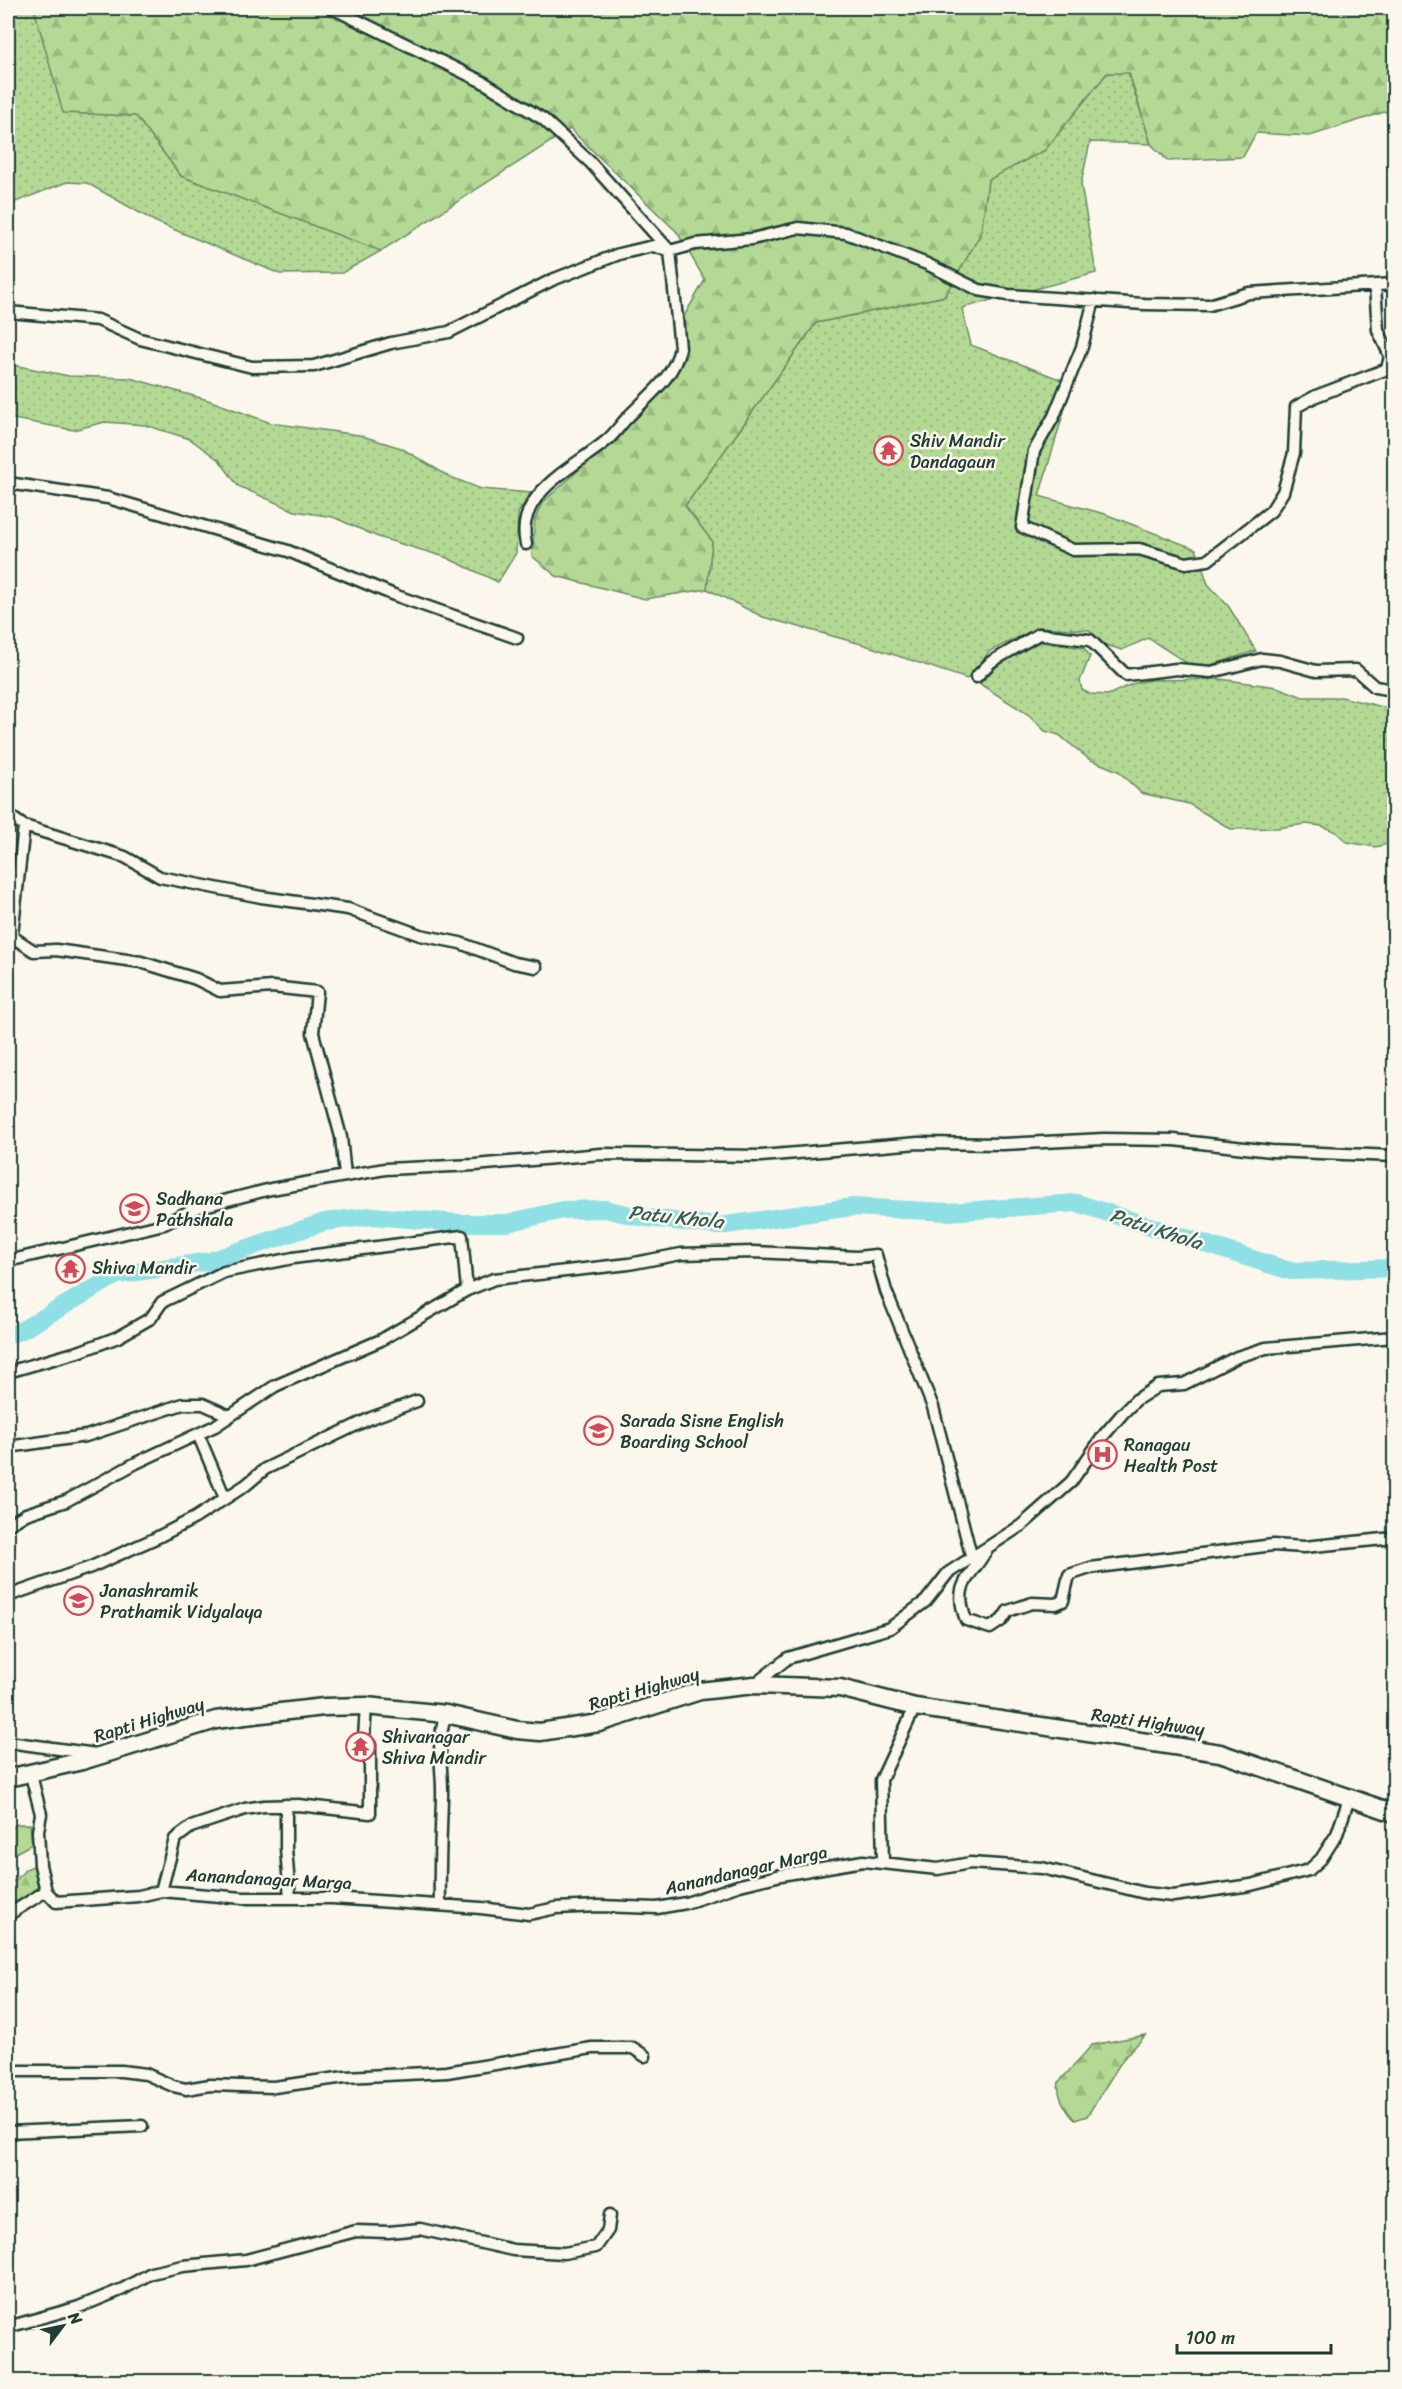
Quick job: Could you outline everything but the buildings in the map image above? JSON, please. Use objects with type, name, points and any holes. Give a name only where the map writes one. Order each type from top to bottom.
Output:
[{"type":"main road","name":"Rapti Highway","points":[[8,1778],[31,1775],[216,1720],[324,1707],[366,1706],[446,1714],[517,1730],[540,1732],[607,1721],[700,1691],[754,1685],[840,1688],[915,1707],[1220,1753],[1395,1813]]},
{"type":"street","points":[[332,8],[483,82],[543,119],[590,162],[670,251],[680,348],[677,363],[658,388],[608,440],[561,472],[537,497],[526,515],[524,533],[526,544]]},
{"type":"street","points":[[8,312],[82,316],[98,320],[140,339],[173,349],[252,367],[314,366],[390,344],[449,332],[552,280],[619,254],[653,246],[670,251],[695,244],[752,239],[798,228],[846,233],[877,243],[979,290],[1008,295],[1209,304],[1249,293],[1395,284]]},
{"type":"street","points":[[1094,300],[1083,347],[1054,416],[1034,451],[1022,527],[1073,550],[1138,549],[1186,563],[1208,560],[1222,552],[1271,511],[1283,492],[1294,453],[1296,407],[1316,396],[1387,369],[1390,356],[1378,330],[1375,286]]},
{"type":"street","points":[[8,483],[108,498],[288,551],[394,596],[517,638]]},
{"type":"street","points":[[976,677],[991,662],[1039,634],[1090,640],[1126,675],[1177,669],[1210,672],[1262,659],[1280,661],[1316,671],[1356,670],[1375,687],[1395,690]]},
{"type":"street","points":[[8,815],[24,826],[125,856],[160,877],[270,899],[348,909],[420,935],[460,943],[514,963],[536,967]]},
{"type":"street","points":[[24,826],[10,934],[34,951],[56,950],[141,962],[196,979],[220,991],[272,987],[317,992],[313,1033],[341,1137],[345,1175]]},
{"type":"street","points":[[8,1261],[164,1224],[196,1208],[345,1175],[385,1169],[601,1154],[761,1156],[918,1143],[1003,1144],[1104,1139],[1174,1140],[1271,1151],[1395,1156]]},
{"type":"street","points":[[8,1372],[81,1351],[118,1337],[151,1318],[162,1302],[224,1272],[293,1258],[462,1236],[467,1290]]},
{"type":"street","points":[[8,1525],[26,1514],[66,1501],[136,1462],[198,1434],[275,1386],[381,1340],[467,1290],[494,1279],[629,1264],[681,1254],[753,1252],[847,1257],[876,1256],[886,1291],[933,1407],[971,1555]]},
{"type":"street","points":[[754,1685],[788,1658],[890,1628],[926,1601],[948,1573],[971,1555],[987,1548],[1022,1525],[1071,1482],[1104,1435],[1136,1400],[1158,1386],[1184,1384],[1237,1357],[1266,1348],[1395,1336]]},
{"type":"street","points":[[8,1596],[91,1567],[145,1543],[195,1518],[265,1469],[371,1418],[417,1401]]},
{"type":"street","points":[[8,1447],[86,1436],[183,1404],[204,1404],[230,1416]]},
{"type":"street","points":[[198,1434],[225,1498]]},
{"type":"street","points":[[987,1548],[960,1589],[960,1605],[966,1620],[990,1628],[1002,1620],[1008,1611],[1032,1603],[1056,1604],[1063,1601],[1069,1575],[1090,1568],[1273,1545],[1304,1547],[1395,1538]]},
{"type":"street","points":[[161,1891],[175,1839],[191,1827],[245,1809],[286,1805],[370,1813],[370,1745],[364,1738],[366,1706]]},
{"type":"street","points":[[883,1861],[880,1779],[900,1743],[915,1707]]},
{"type":"street","points":[[440,1905],[442,1795],[438,1758],[440,1733],[446,1714]]},
{"type":"street","points":[[8,1742],[100,1755]]},
{"type":"street","points":[[8,1915],[46,1891],[40,1865],[38,1831],[41,1814],[31,1775]]},
{"type":"street","name":"Aanandanagar Marga","points":[[46,1891],[56,1902],[128,1897],[161,1891],[243,1898],[440,1905],[529,1914],[556,1908],[599,1906],[657,1908],[686,1903],[740,1885],[781,1875],[862,1861],[883,1861],[938,1869],[970,1863],[1042,1868],[1145,1893],[1173,1896],[1251,1885],[1309,1870],[1326,1852],[1336,1834],[1349,1799]]},
{"type":"street","points":[[286,1805],[286,1849],[290,1898]]},
{"type":"street","points":[[8,2071],[121,2071],[146,2074],[186,2089],[210,2085],[274,2087],[345,2077],[447,2072],[592,2048],[633,2048],[645,2056]]},
{"type":"street","points":[[8,2132],[142,2127]]},
{"type":"street","points":[[8,2327],[79,2307],[158,2271],[246,2260],[356,2231],[389,2232],[420,2229],[513,2250],[564,2253],[596,2247],[608,2230],[610,2215]]},
{"type":"green space","points":[[8,8],[34,8],[64,113],[136,116],[181,176],[381,251],[342,273],[280,274],[156,222],[87,183],[67,182],[8,205]]},
{"type":"green space","points":[[34,8],[1394,8],[1394,109],[1310,136],[1256,133],[1243,157],[1168,161],[1151,144],[1129,73],[1107,73],[1045,150],[988,180],[981,233],[945,296],[816,323],[685,506],[712,541],[707,589],[645,599],[556,576],[532,556],[535,519],[542,503],[608,444],[658,394],[685,359],[684,316],[705,280],[677,232],[570,129],[381,251],[181,176],[136,116],[63,113]]},
{"type":"green space","points":[[1128,72],[1151,144],[1090,142],[1081,184],[1096,273],[962,308],[971,345],[1072,384],[1039,496],[1105,514],[1196,549],[1208,584],[1229,607],[1256,651],[1211,665],[1190,665],[1148,638],[1122,650],[1103,644],[1089,630],[1039,627],[990,651],[967,679],[865,645],[763,617],[707,589],[712,541],[685,506],[816,323],[945,296],[981,233],[988,180],[1045,150],[1107,73]]},
{"type":"green space","points":[[8,364],[69,376],[130,378],[208,400],[271,423],[359,435],[401,448],[448,476],[481,489],[531,493],[518,513],[516,553],[498,582],[445,557],[378,537],[333,517],[295,511],[238,486],[220,461],[190,439],[145,425],[105,422],[73,430],[8,418]]},
{"type":"green space","points":[[1033,641],[1084,648],[1090,656],[1080,681],[1082,690],[1090,694],[1108,695],[1132,684],[1150,680],[1220,679],[1277,687],[1303,697],[1341,697],[1383,707],[1394,706],[1394,839],[1389,844],[1375,847],[1347,842],[1336,832],[1322,826],[1306,824],[1277,828],[1231,829],[1189,804],[1141,793],[1118,771],[1089,759],[1059,735],[1045,731],[1029,715],[980,684],[999,664]]},
{"type":"green space","points":[[17,1824],[30,1824],[32,1844],[8,1857],[8,1831]]},
{"type":"green space","points":[[38,1864],[39,1888],[8,1909],[8,1881],[15,1881],[26,1869]]},
{"type":"green space","points":[[1146,2035],[1123,2059],[1087,2116],[1075,2120],[1062,2102],[1059,2082],[1092,2045]]},
{"type":"waterway","name":"Patu Khola","points":[[8,1335],[22,1330],[117,1275],[210,1261],[324,1222],[372,1216],[458,1223],[507,1223],[563,1210],[605,1209],[639,1217],[719,1226],[852,1207],[948,1212],[1077,1203],[1290,1271],[1394,1268]]},
{"type":"place","name":"Shiv Mandir Dandagaun","points":[[889,451]]},
{"type":"place","name":"Sadhana Pathshala","points":[[135,1209]]},
{"type":"place","name":"Shiva Mandir","points":[[71,1268]]},
{"type":"place","name":"Sarada Sisne English Boarding School","points":[[599,1431]]},
{"type":"place","name":"Ranagau Health Post","points":[[1103,1455]]},
{"type":"place","name":"Janashramik Prathamik Vidyalaya","points":[[79,1601]]},
{"type":"place","name":"Shivanagar Shiva Mandir","points":[[361,1747]]}]
